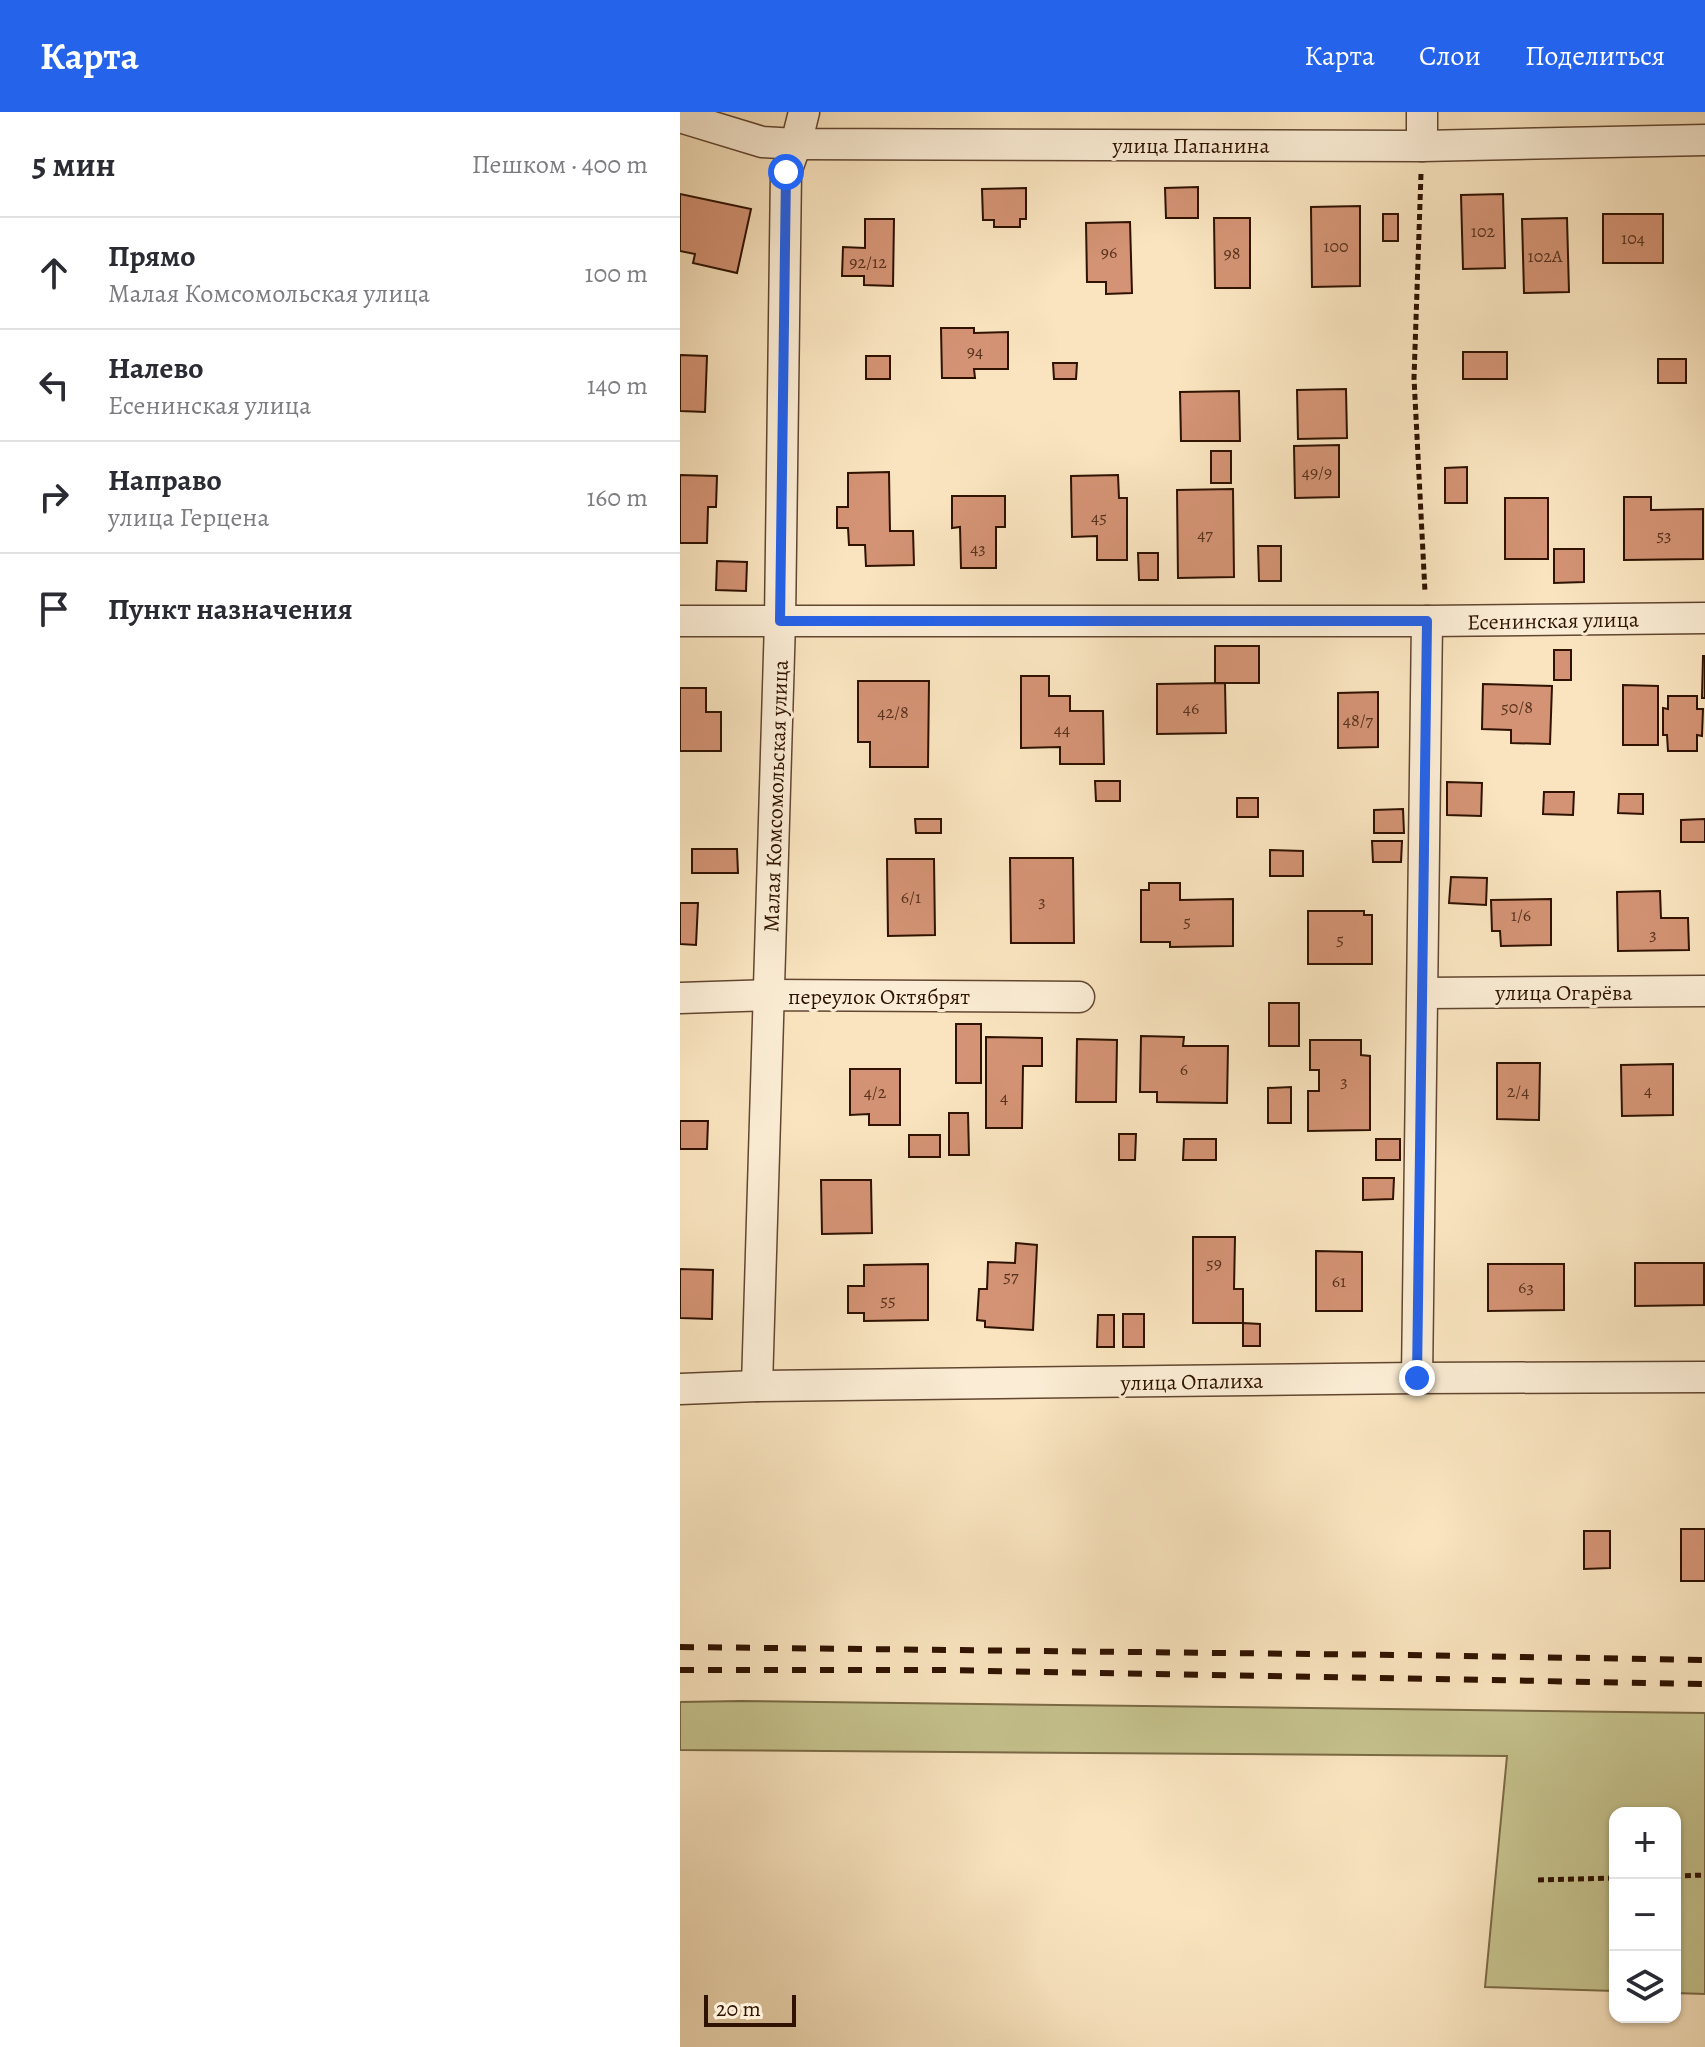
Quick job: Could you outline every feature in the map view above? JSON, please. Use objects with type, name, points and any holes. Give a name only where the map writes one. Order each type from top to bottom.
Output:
[{"type":"street","name":"Малая Комсомольская улица","points":[[757,1386],[780,621],[786,172],[804,112]]},
{"type":"street","points":[[1422,112],[1422,146]]},
{"type":"street","name":"улица Папанина","points":[[680,117],[762,142],[796,144],[1422,146],[1705,140]]},
{"type":"street","name":"Есенинская улица","points":[[680,621],[1705,618]]},
{"type":"street","points":[[1417,1378],[1427,621]]},
{"type":"street","name":"улица Огарёва","points":[[1423,993],[1705,991]]},
{"type":"street","name":"переулок Октябрят","points":[[680,998],[769,995],[1079,997]]},
{"type":"street","name":"улица Опалиха","points":[[680,1389],[1705,1377]]},
{"type":"path","points":[[1422,146],[1414,378],[1427,621]]},
{"type":"path","points":[[1681,1876],[1705,1875]]},
{"type":"path","points":[[1538,1880],[1609,1878]]},
{"type":"shaded area","points":[[680,1702],[1705,1713],[1705,1994],[1681,1993],[1681,1807],[1609,1807],[1609,1991],[1485,1987],[1507,1756],[680,1750]]},
{"type":"building","points":[[1198,187],[1198,218],[1166,218],[1165,188]]},
{"type":"building","points":[[1026,188],[1026,219],[1020,219],[1020,227],[994,227],[994,220],[983,220],[982,189]]},
{"type":"building","points":[[680,194],[751,209],[737,273],[693,263],[695,254],[680,251]]},
{"type":"building","points":[[1503,194],[1505,268],[1463,269],[1461,195]]},
{"type":"building","points":[[1360,206],[1360,286],[1312,287],[1311,207]]},
{"type":"building","points":[[1383,214],[1398,214],[1398,241],[1383,241]]},
{"type":"building","points":[[1603,214],[1663,214],[1663,263],[1603,263]]},
{"type":"building","points":[[1214,218],[1250,218],[1250,288],[1215,288]]},
{"type":"building","points":[[1567,218],[1569,292],[1524,293],[1522,219]]},
{"type":"building","points":[[865,219],[894,219],[893,286],[864,285],[864,276],[842,276],[843,247],[865,248]]},
{"type":"building","points":[[1130,222],[1132,293],[1106,294],[1106,282],[1087,282],[1086,223]]},
{"type":"building","points":[[941,328],[974,328],[974,333],[1008,332],[1008,369],[974,369],[975,378],[942,378]]},
{"type":"building","points":[[1463,352],[1507,352],[1507,379],[1463,379]]},
{"type":"building","points":[[680,355],[707,356],[705,412],[680,411]]},
{"type":"building","points":[[866,356],[890,356],[890,379],[866,379]]},
{"type":"building","points":[[1658,359],[1686,359],[1686,383],[1658,383]]},
{"type":"building","points":[[1053,363],[1077,363],[1076,379],[1054,379]]},
{"type":"building","points":[[1346,389],[1347,438],[1298,439],[1297,390]]},
{"type":"building","points":[[1239,391],[1240,441],[1181,441],[1180,392]]},
{"type":"building","points":[[1339,445],[1339,497],[1295,498],[1294,446]]},
{"type":"building","points":[[1211,451],[1231,451],[1231,483],[1211,483]]},
{"type":"building","points":[[1467,467],[1467,503],[1445,503],[1445,468]]},
{"type":"building","points":[[889,472],[890,531],[913,531],[914,565],[866,566],[865,545],[849,545],[848,528],[837,528],[837,507],[848,507],[848,473]]},
{"type":"building","points":[[680,475],[717,476],[716,507],[708,507],[707,543],[680,543]]},
{"type":"building","points":[[1118,475],[1119,498],[1127,498],[1127,560],[1097,560],[1097,536],[1072,537],[1071,476]]},
{"type":"building","points":[[1233,489],[1234,577],[1178,578],[1177,490]]},
{"type":"building","points":[[952,496],[1005,496],[1005,527],[996,527],[996,568],[961,568],[960,527],[952,528]]},
{"type":"building","points":[[1624,497],[1651,497],[1651,510],[1703,509],[1703,559],[1624,560]]},
{"type":"building","points":[[1505,498],[1548,498],[1548,559],[1505,559]]},
{"type":"building","points":[[1258,546],[1281,546],[1281,581],[1259,581]]},
{"type":"building","points":[[1554,549],[1584,549],[1584,582],[1554,583]]},
{"type":"building","points":[[1138,553],[1158,553],[1158,580],[1139,580]]},
{"type":"building","points":[[717,561],[747,562],[746,591],[716,590]]},
{"type":"building","points":[[1215,646],[1259,646],[1259,683],[1215,683]]},
{"type":"building","points":[[1554,650],[1571,650],[1571,680],[1554,680]]},
{"type":"building","points":[[1705,656],[1705,698],[1702,698]]},
{"type":"building","points":[[1021,676],[1049,676],[1049,696],[1070,696],[1070,711],[1103,711],[1104,764],[1060,764],[1060,747],[1021,748]]},
{"type":"building","points":[[858,681],[929,681],[928,767],[870,767],[870,742],[858,742]]},
{"type":"building","points":[[1225,683],[1226,733],[1157,734],[1157,684]]},
{"type":"building","points":[[1483,684],[1552,686],[1550,744],[1511,743],[1511,730],[1482,729]]},
{"type":"building","points":[[1623,685],[1658,686],[1658,745],[1623,745]]},
{"type":"building","points":[[680,688],[706,688],[706,712],[721,712],[721,751],[680,751]]},
{"type":"building","points":[[1378,692],[1378,747],[1338,748],[1338,693]]},
{"type":"building","points":[[1668,696],[1697,696],[1697,709],[1703,709],[1702,736],[1697,735],[1697,751],[1668,751],[1667,735],[1663,735],[1663,708],[1668,709]]},
{"type":"building","points":[[1095,781],[1120,781],[1120,801],[1096,801]]},
{"type":"building","points":[[1447,782],[1482,783],[1481,816],[1447,815]]},
{"type":"building","points":[[1544,792],[1574,792],[1573,815],[1543,814]]},
{"type":"building","points":[[1619,794],[1643,794],[1643,814],[1618,813]]},
{"type":"building","points":[[1237,798],[1258,798],[1258,817],[1237,817]]},
{"type":"building","points":[[1403,809],[1404,833],[1374,833],[1374,810]]},
{"type":"building","points":[[915,819],[941,819],[941,833],[916,833]]},
{"type":"building","points":[[1705,819],[1705,842],[1681,842],[1681,820]]},
{"type":"building","points":[[1372,841],[1402,841],[1401,862],[1373,862]]},
{"type":"building","points":[[692,849],[737,849],[738,873],[692,873]]},
{"type":"building","points":[[1270,850],[1303,851],[1303,876],[1270,876]]},
{"type":"building","points":[[1010,858],[1073,858],[1074,943],[1011,943]]},
{"type":"building","points":[[887,859],[934,859],[935,935],[888,936]]},
{"type":"building","points":[[1451,877],[1487,878],[1486,905],[1449,903]]},
{"type":"building","points":[[1149,883],[1180,883],[1180,900],[1233,899],[1233,946],[1170,947],[1170,942],[1141,942],[1141,890],[1149,890]]},
{"type":"building","points":[[1660,891],[1661,918],[1688,918],[1689,950],[1618,951],[1617,892]]},
{"type":"building","points":[[1551,899],[1551,945],[1501,946],[1500,931],[1492,931],[1491,900]]},
{"type":"building","points":[[680,903],[698,903],[696,945],[680,944]]},
{"type":"building","points":[[1308,911],[1364,911],[1364,915],[1372,915],[1372,964],[1308,964]]},
{"type":"building","points":[[1269,1003],[1299,1003],[1299,1046],[1269,1046]]},
{"type":"building","points":[[956,1024],[981,1024],[981,1083],[956,1083]]},
{"type":"building","points":[[1141,1036],[1184,1037],[1183,1046],[1228,1046],[1227,1103],[1157,1102],[1157,1092],[1140,1092]]},
{"type":"building","points":[[986,1037],[1042,1038],[1042,1066],[1023,1066],[1022,1128],[986,1128]]},
{"type":"building","points":[[1077,1039],[1117,1040],[1116,1102],[1076,1102]]},
{"type":"building","points":[[1310,1040],[1361,1040],[1361,1055],[1370,1056],[1370,1130],[1308,1131],[1308,1091],[1319,1091],[1319,1070],[1310,1070]]},
{"type":"building","points":[[1497,1063],[1540,1063],[1539,1120],[1497,1119]]},
{"type":"building","points":[[1673,1064],[1673,1115],[1622,1116],[1621,1065]]},
{"type":"building","points":[[850,1069],[900,1069],[900,1125],[869,1125],[869,1114],[850,1115]]},
{"type":"building","points":[[1291,1087],[1291,1123],[1268,1123],[1268,1088]]},
{"type":"building","points":[[949,1113],[968,1113],[969,1155],[949,1155]]},
{"type":"building","points":[[680,1121],[708,1121],[707,1149],[680,1149]]},
{"type":"building","points":[[1119,1134],[1136,1134],[1135,1160],[1119,1160]]},
{"type":"building","points":[[909,1135],[940,1135],[940,1157],[909,1157]]},
{"type":"building","points":[[1184,1139],[1216,1139],[1216,1160],[1183,1160]]},
{"type":"building","points":[[1376,1139],[1400,1139],[1400,1160],[1376,1160]]},
{"type":"building","points":[[1363,1178],[1394,1178],[1393,1199],[1363,1200]]},
{"type":"building","points":[[821,1180],[871,1180],[872,1233],[822,1234]]},
{"type":"building","points":[[1193,1237],[1235,1237],[1234,1289],[1243,1289],[1243,1323],[1193,1323]]},
{"type":"building","points":[[1016,1243],[1037,1245],[1033,1330],[985,1327],[985,1321],[977,1320],[979,1289],[987,1289],[988,1262],[1015,1263]]},
{"type":"building","points":[[1316,1251],[1362,1252],[1362,1311],[1316,1311]]},
{"type":"building","points":[[1635,1263],[1704,1263],[1704,1305],[1635,1306]]},
{"type":"building","points":[[928,1264],[928,1320],[864,1321],[864,1313],[848,1313],[848,1286],[864,1286],[864,1265]]},
{"type":"building","points":[[1488,1264],[1564,1264],[1564,1310],[1488,1311]]},
{"type":"building","points":[[680,1269],[713,1270],[712,1319],[680,1318]]},
{"type":"building","points":[[1123,1314],[1144,1314],[1144,1347],[1123,1347]]},
{"type":"building","points":[[1098,1315],[1114,1315],[1114,1347],[1097,1347]]},
{"type":"building","points":[[1243,1323],[1260,1324],[1260,1346],[1243,1346]]},
{"type":"building","points":[[1681,1529],[1705,1529],[1705,1581],[1681,1581]]},
{"type":"building","points":[[1584,1531],[1610,1531],[1610,1568],[1584,1569]]},
{"type":"railway","points":[[680,1647],[1705,1660]]},
{"type":"railway","points":[[680,1670],[940,1670],[1705,1684]]},
{"type":"route","points":[[786,172],[780,621],[1427,621],[1417,1378]]}]
